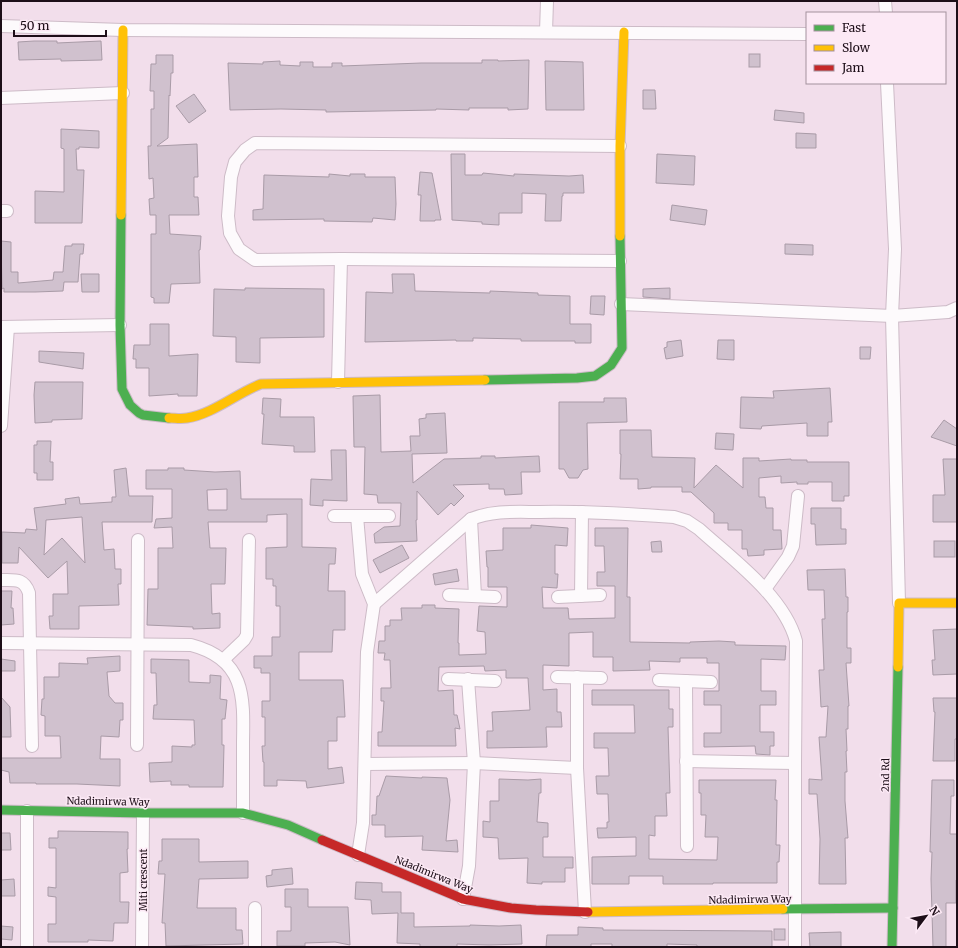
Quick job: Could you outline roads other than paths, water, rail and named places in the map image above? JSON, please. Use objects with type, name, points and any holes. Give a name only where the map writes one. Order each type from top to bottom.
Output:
[{"type":"street","points":[[546,32],[547,1]]},
{"type":"street","points":[[885,1],[886,12]]},
{"type":"street","points":[[1,26],[123,30],[806,34]]},
{"type":"street","points":[[123,30],[120,326],[122,389],[125,399],[137,412],[143,415],[187,418],[206,412],[250,387],[261,384],[569,378],[595,376],[611,365],[622,348],[620,146],[624,32]]},
{"type":"street","points":[[887,84],[895,249],[892,316],[899,603],[957,603]]},
{"type":"street","points":[[1,98],[123,93]]},
{"type":"street","points":[[620,146],[255,143],[244,150],[235,162],[230,177],[228,216],[230,233],[239,249],[255,260],[620,260]]},
{"type":"street","points":[[338,382],[341,259]]},
{"type":"street","points":[[621,304],[892,316],[948,312],[957,308]]},
{"type":"street","points":[[1,426],[5,326],[120,326]]},
{"type":"street","points":[[765,589],[794,546],[798,496]]},
{"type":"street","points":[[374,604],[471,519],[481,515],[504,512],[582,512],[674,517],[687,521],[699,529],[765,589],[788,621],[796,641],[795,947]]},
{"type":"street","points":[[581,596],[582,512]]},
{"type":"street","points":[[334,516],[389,516]]},
{"type":"street","points":[[357,516],[362,574],[374,604],[367,652],[363,823],[358,855]]},
{"type":"street","points":[[471,519],[475,596]]},
{"type":"street","points":[[137,744],[136,645],[138,540]]},
{"type":"street","points":[[223,660],[244,640],[247,635],[249,540]]},
{"type":"street","points":[[1,580],[23,582],[29,593],[32,746]]},
{"type":"street","points":[[449,595],[495,597]]},
{"type":"street","points":[[558,597],[600,595]]},
{"type":"street","name":"2nd Rd","points":[[892,947],[899,603]]},
{"type":"street","points":[[1,643],[191,645],[223,660],[231,669],[238,683],[244,704],[243,814]]},
{"type":"street","points":[[557,677],[601,678]]},
{"type":"street","points":[[577,677],[577,768],[585,912]]},
{"type":"street","points":[[448,679],[495,681]]},
{"type":"street","points":[[463,899],[469,866],[474,762],[468,680]]},
{"type":"street","points":[[660,680],[711,682]]},
{"type":"street","points":[[686,681],[686,846]]},
{"type":"street","points":[[686,761],[795,763]]},
{"type":"street","points":[[365,764],[474,762],[577,768]]},
{"type":"street","name":"Ndadimirwa Way","points":[[1,810],[243,814],[288,824],[463,899],[505,907],[585,912],[893,908]]},
{"type":"street","points":[[27,947],[28,811]]},
{"type":"street","name":"Miti crescent","points":[[142,947],[143,813]]},
{"type":"street","points":[[255,908],[255,947]]}]
